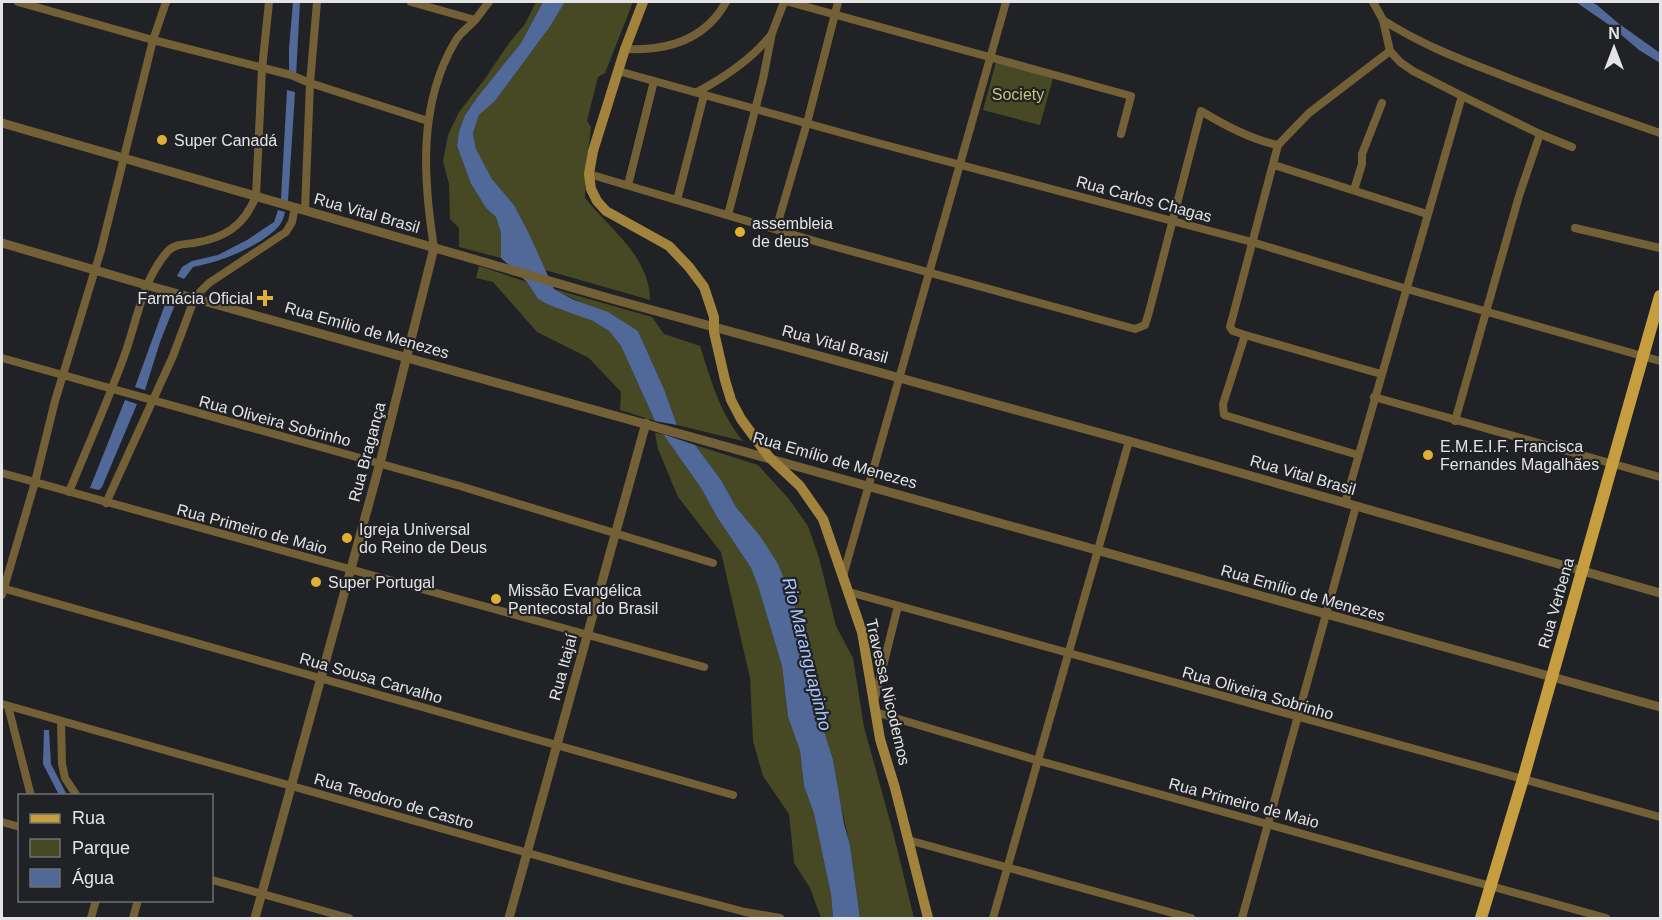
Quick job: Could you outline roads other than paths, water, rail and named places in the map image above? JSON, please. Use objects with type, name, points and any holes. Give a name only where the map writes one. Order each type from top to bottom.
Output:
[{"type":"main road","points":[[589,174],[593,151],[618,71],[643,2]]},
{"type":"main road","name":"Travessa Nicodemos","points":[[589,174],[591,189],[597,201],[606,211],[669,246],[704,287],[714,317],[713,326],[731,400],[741,419],[770,457],[800,486],[823,519],[862,632],[880,739],[928,918]]},
{"type":"main road","name":"Rua Verbena","points":[[1481,918],[1523,779],[1660,296]]},
{"type":"street","points":[[18,2],[153,40],[291,75],[428,121]]},
{"type":"street","points":[[2,591],[94,270],[153,40],[165,2]]},
{"type":"street","points":[[69,492],[127,348],[146,285],[170,249],[178,245],[212,240],[226,234],[240,223],[251,208],[256,196],[262,69],[269,2]]},
{"type":"street","points":[[305,210],[310,83],[317,2]]},
{"type":"street","points":[[411,2],[475,20]]},
{"type":"street","name":"Rua Bragança","points":[[255,918],[380,464],[434,248],[426,184],[428,121],[433,94],[447,56],[457,38],[489,2]]},
{"type":"street","points":[[625,49],[676,45],[709,26],[720,14],[726,2]]},
{"type":"street","points":[[677,200],[700,94],[760,48],[772,33],[786,2],[1131,96],[1121,134]]},
{"type":"street","points":[[776,229],[807,123],[838,2]]},
{"type":"street","points":[[843,576],[1006,2]]},
{"type":"street","points":[[1373,2],[1383,20],[1390,51],[1400,62],[1462,96],[1539,134],[1572,147]]},
{"type":"street","points":[[1383,20],[1416,41],[1437,50],[1559,99],[1660,133]]},
{"type":"street","points":[[728,215],[770,50],[772,33]]},
{"type":"street","points":[[1381,374],[1245,335],[1233,331],[1230,324],[1278,145],[1309,113],[1390,51]]},
{"type":"street","name":"Rua Carlos Chagas","points":[[618,71],[755,110],[1252,242],[1660,361]]},
{"type":"street","points":[[628,185],[654,81]]},
{"type":"street","points":[[1345,503],[1462,96]]},
{"type":"street","points":[[1354,190],[1362,164],[1362,154],[1382,103]]},
{"type":"street","points":[[589,174],[776,229],[1135,329],[1144,326],[1147,319],[1201,111],[1265,142],[1278,145]]},
{"type":"street","name":"Rua Vital Brasil","points":[[2,123],[434,248],[1129,441],[1660,592]]},
{"type":"street","points":[[1455,421],[1539,134]]},
{"type":"street","points":[[1274,165],[1427,214]]},
{"type":"street","points":[[106,503],[173,356],[195,297],[209,283],[286,232],[292,222],[295,207]]},
{"type":"street","points":[[1575,228],[1660,248]]},
{"type":"street","name":"Rua Emílio de Menezes","points":[[2,243],[1660,707]]},
{"type":"street","points":[[1245,335],[1223,404],[1224,415],[1358,455]]},
{"type":"street","name":"Rua Oliveira Sobrinho","points":[[2,358],[380,464],[713,563]]},
{"type":"street","points":[[1374,397],[1660,477]]},
{"type":"street","name":"Rua Itajaí","points":[[508,918],[615,532],[651,424]]},
{"type":"street","points":[[993,918],[1036,760],[1129,441]]},
{"type":"street","name":"Rua Primeiro de Maio","points":[[2,473],[704,667]]},
{"type":"street","points":[[1242,918],[1356,506]]},
{"type":"street","name":"Rua Sousa Carvalho","points":[[2,591],[558,744],[733,795]]},
{"type":"street","name":"Rua Oliveira Sobrinho","points":[[849,592],[1660,818]]},
{"type":"street","points":[[874,698],[898,606]]},
{"type":"street","points":[[5,705],[31,794]]},
{"type":"street","name":"Rua Teodoro de Castro","points":[[5,705],[745,915],[780,918]]},
{"type":"street","name":"Rua Primeiro de Maio","points":[[875,712],[1036,760],[1606,918]]},
{"type":"street","points":[[61,722],[62,764],[65,778],[76,794]]},
{"type":"street","points":[[2,822],[18,826]]},
{"type":"street","points":[[908,840],[1191,918]]},
{"type":"street","points":[[213,880],[349,918]]},
{"type":"street","points":[[91,918],[95,902]]},
{"type":"street","points":[[134,918],[138,902]]},
{"type":"water","points":[[293,2],[300,2],[296,76],[289,74]]},
{"type":"water","points":[[543,2],[565,2],[549,28],[495,101],[479,115],[473,133],[476,149],[492,179],[514,205],[554,289],[574,300],[608,312],[638,331],[677,425],[655,421],[621,346],[609,331],[593,321],[538,299],[527,282],[501,258],[501,233],[496,217],[486,208],[471,184],[457,146],[459,131],[465,115],[521,43]]},
{"type":"water","points":[[1576,2],[1591,2],[1597,5],[1660,53],[1660,63],[1639,50],[1612,27]]},
{"type":"water","points":[[287,90],[295,92],[288,201],[281,199]]},
{"type":"water","points":[[278,210],[285,212],[281,223],[261,241],[227,257],[193,267],[184,279],[177,276],[182,267],[192,261],[218,255],[247,240],[274,222]]},
{"type":"water","points":[[167,299],[176,302],[160,342],[145,390],[135,387]]},
{"type":"water","points":[[125,400],[137,404],[102,487],[99,490],[90,488]]},
{"type":"water","name":"Rio Maranguapinho","points":[[663,434],[695,445],[721,480],[736,507],[760,536],[778,564],[794,603],[812,678],[816,706],[833,760],[850,845],[860,918],[833,918],[831,895],[814,814],[804,786],[800,751],[788,717],[782,666],[751,568],[717,517],[701,488]]},
{"type":"water","points":[[44,730],[49,730],[51,764],[66,794],[58,794],[43,764]]},
{"type":"place","name":"Super Canadá","points":[[162,140]]},
{"type":"place","name":"assembleia de deus","points":[[740,232]]},
{"type":"place","name":"Farmácia Oficial","points":[[265,298]]},
{"type":"place","name":"E.M.E.I.F. Francisca Fernandes Magalhães","points":[[1428,455]]},
{"type":"place","name":"Igreja Universal do Reino de Deus","points":[[347,538]]},
{"type":"place","name":"Super Portugal","points":[[316,582]]},
{"type":"place","name":"Missão Evangélica Pentecostal do Brasil","points":[[496,599]]},
{"type":"park label","name":"Society","points":[[1018,94]]}]
